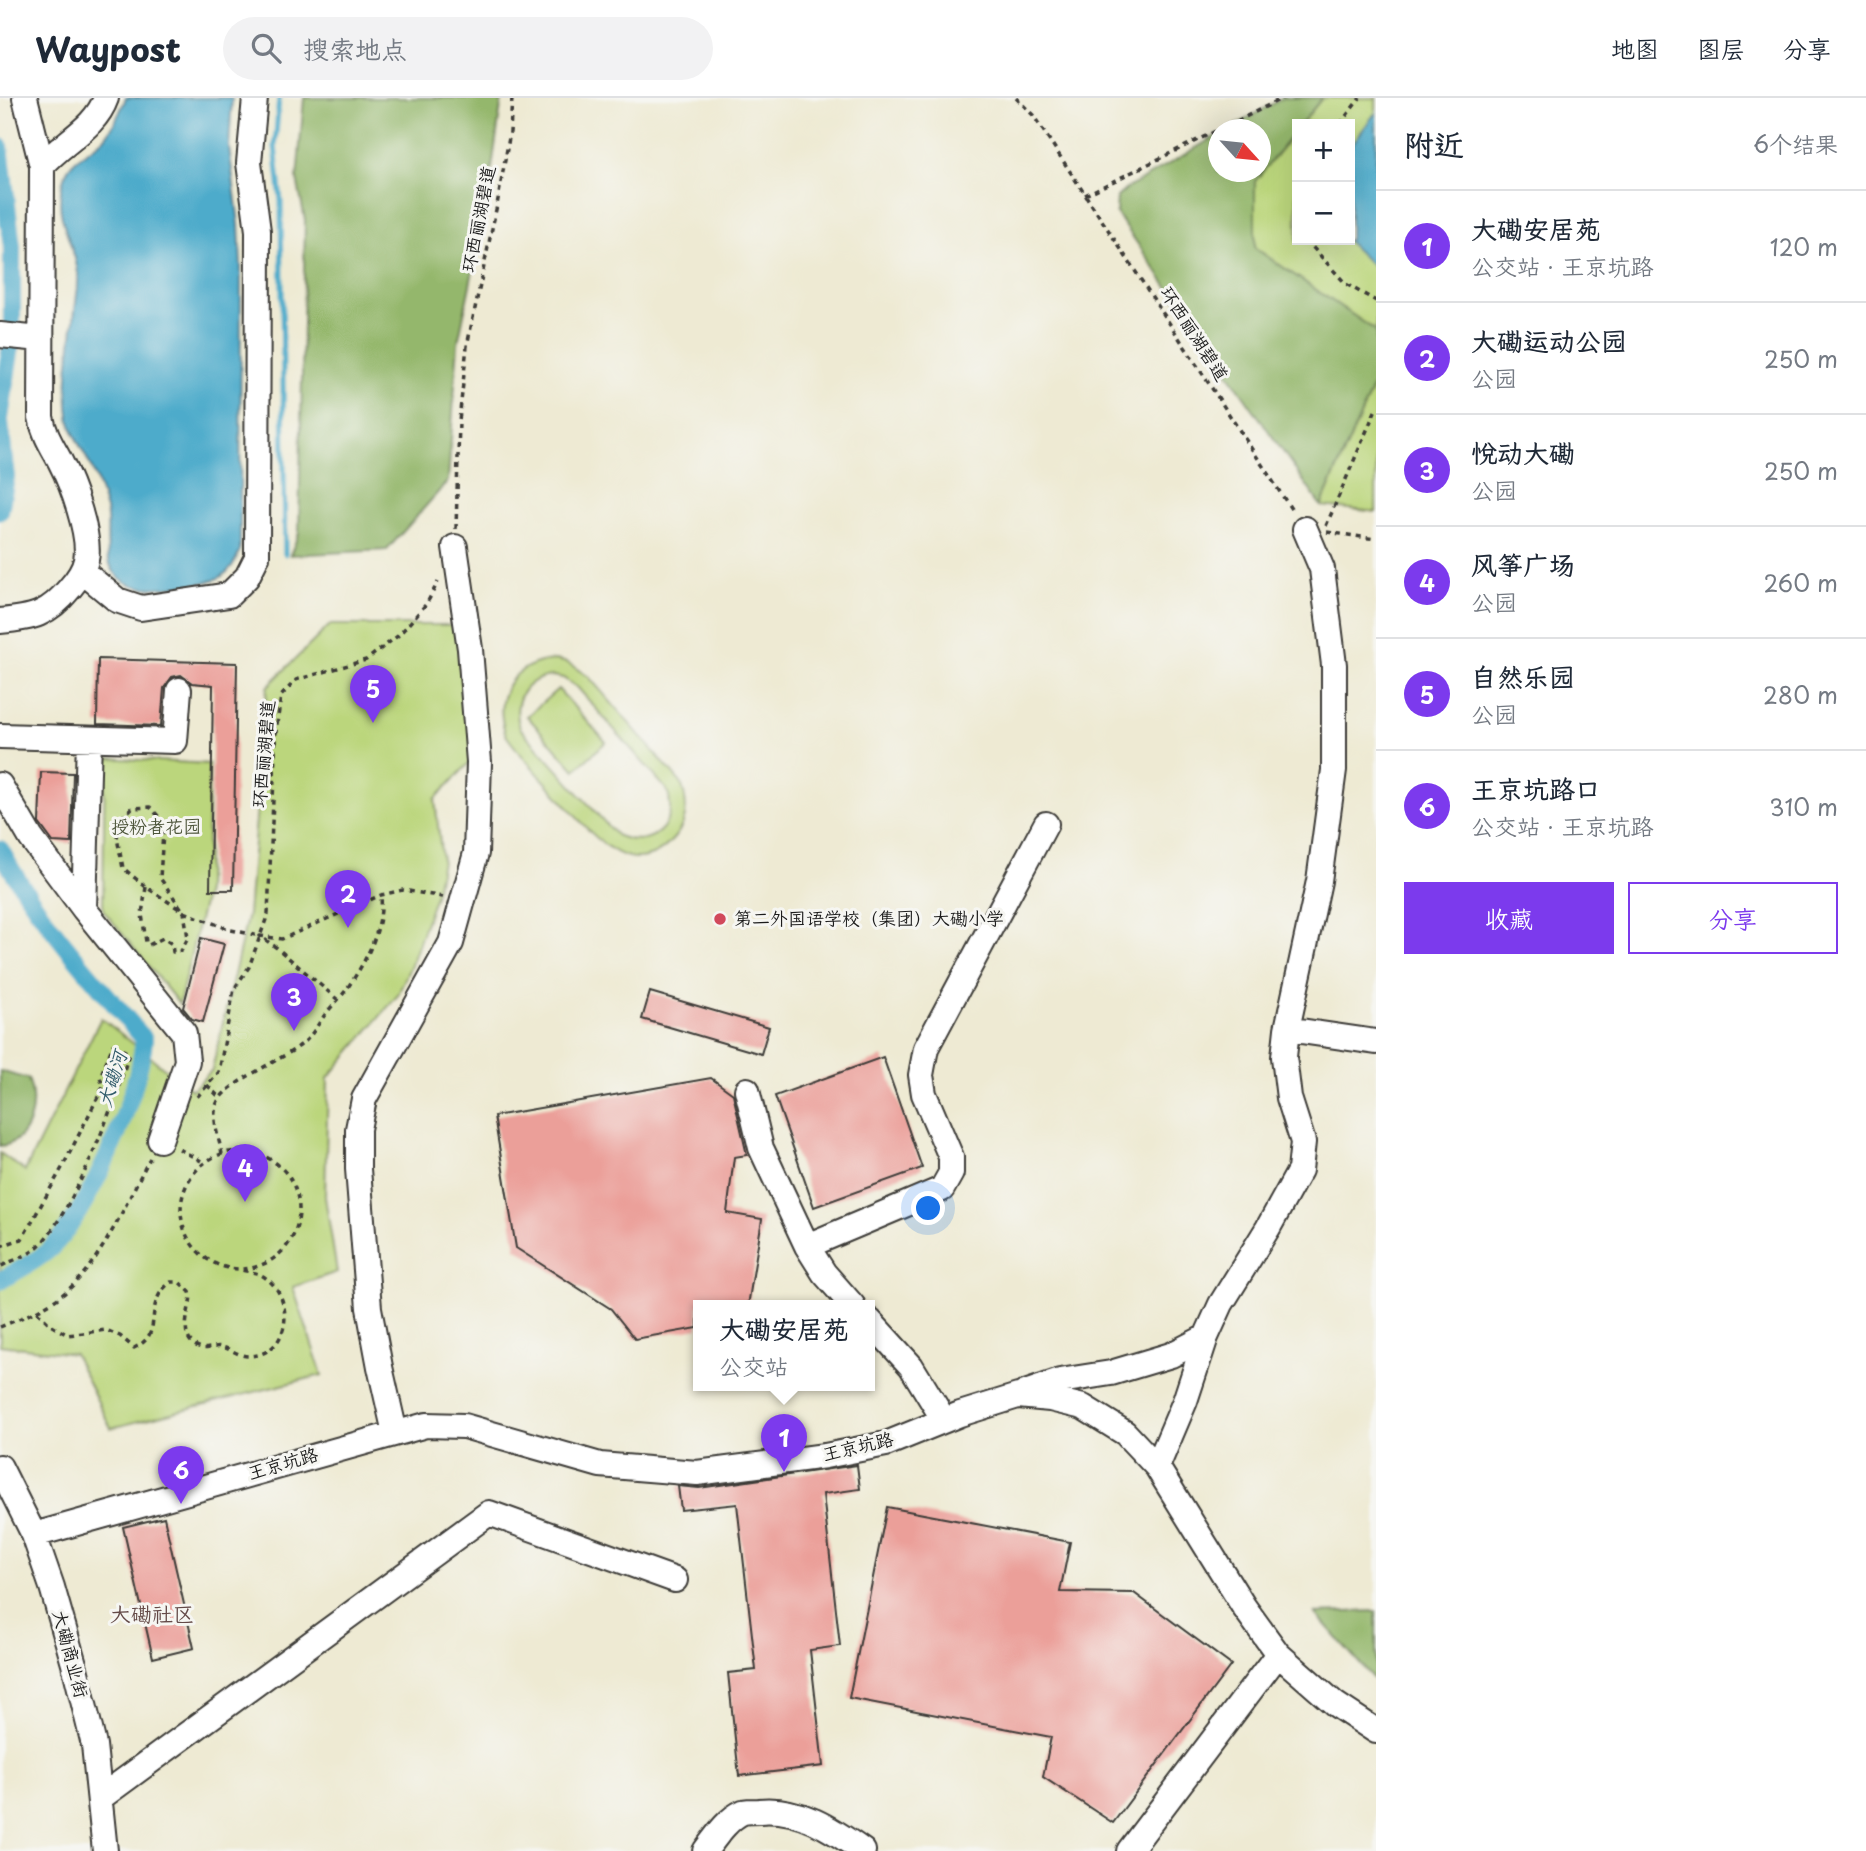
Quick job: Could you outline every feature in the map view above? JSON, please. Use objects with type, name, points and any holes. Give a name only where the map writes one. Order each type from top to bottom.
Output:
[{"type":"street","points":[[0,621],[25,620],[60,600],[82,571],[86,559],[85,535],[68,479],[44,431],[41,417],[42,166],[25,98]]},
{"type":"street","points":[[42,166],[52,154],[97,117],[106,98]]},
{"type":"street","points":[[82,571],[117,600],[141,608],[229,595],[247,577],[257,558],[258,230],[249,163],[255,98]]},
{"type":"street","points":[[0,335],[41,339]]},
{"type":"street","points":[[1157,1467],[1221,1304],[1300,1170],[1303,1142],[1289,1098],[1284,1057],[1287,1029],[1319,881],[1334,771],[1332,651],[1322,569],[1314,531]]},
{"type":"street","points":[[396,1433],[369,1308],[358,1169],[358,1129],[364,1099],[451,943],[476,853],[479,762],[470,649],[454,547]]},
{"type":"street","points":[[0,736],[176,741],[179,690]]},
{"type":"street","points":[[84,909],[89,738]]},
{"type":"street","points":[[0,785],[31,838],[84,909],[184,1033],[187,1061],[160,1140]]},
{"type":"street","points":[[807,1246],[942,1189],[951,1173],[951,1157],[925,1094],[921,1075],[926,1048],[1046,824]]},
{"type":"street","points":[[1287,1029],[1376,1042]]},
{"type":"street","points":[[747,1090],[761,1148],[807,1246],[824,1273],[848,1300]]},
{"type":"street","points":[[875,1326],[911,1366],[944,1420]]},
{"type":"street","points":[[1018,1396],[1060,1381],[1111,1373],[1171,1355],[1206,1337]]},
{"type":"street","name":"王京坑路","points":[[34,1535],[426,1425],[464,1426],[600,1465],[697,1474],[825,1456],[886,1444],[944,1420],[1018,1396],[1050,1399],[1083,1407],[1125,1433],[1157,1467],[1244,1607],[1278,1654],[1335,1704],[1376,1731]]},
{"type":"street","name":"大磡商业街","points":[[0,1467],[34,1535],[74,1664],[94,1745],[105,1851]]},
{"type":"street","points":[[100,1798],[489,1513],[675,1580]]},
{"type":"street","points":[[1129,1851],[1278,1654]]},
{"type":"street","points":[[705,1851],[725,1826],[744,1812],[772,1810],[808,1818],[835,1831],[863,1851]]},
{"type":"path","name":"环西丽湖碧道","points":[[454,547],[459,421],[467,346],[499,193],[510,132],[512,98]]},
{"type":"path","name":"环西丽湖碧道","points":[[1016,98],[1033,115],[1314,531]]},
{"type":"path","points":[[1241,119],[1283,98]]},
{"type":"path","points":[[1344,119],[1360,98]]},
{"type":"path","points":[[1085,195],[1208,135]]},
{"type":"path","points":[[1311,245],[1346,284],[1376,301]]},
{"type":"path","points":[[1376,409],[1314,531],[1376,539]]},
{"type":"path","name":"环西丽湖碧道","points":[[191,1103],[219,1072],[234,989],[249,967],[268,914],[276,731],[281,696],[296,680],[366,660],[399,635],[427,603],[440,579]]},
{"type":"path","points":[[146,887],[142,914],[144,935],[149,945],[163,938],[172,944],[173,952],[181,951],[188,938],[184,912],[160,878],[163,831],[160,818],[150,807],[132,808],[120,820],[117,838],[123,868],[184,912],[231,930],[282,939],[381,895],[403,890],[463,900]]},
{"type":"path","points":[[222,1154],[214,1114],[220,1098],[234,1086],[302,1045],[338,1000],[364,960],[378,928],[381,895]]},
{"type":"path","points":[[260,936],[338,1000]]},
{"type":"path","points":[[0,1246],[22,1239],[62,1168],[103,1087],[100,1077],[113,1045],[129,1053],[116,1099],[82,1176],[55,1225],[33,1251],[0,1266]]},
{"type":"path","points":[[207,1085],[220,1098]]},
{"type":"path","points":[[0,1327],[36,1311],[63,1294],[95,1258],[160,1140],[205,1163]]},
{"type":"path","points":[[36,1311],[52,1326],[68,1335],[106,1330],[120,1336],[135,1348],[145,1342],[151,1332],[156,1297],[171,1282],[179,1282],[191,1296],[185,1327],[192,1342],[203,1349],[219,1346],[247,1356],[274,1346],[286,1320],[281,1297],[272,1285],[258,1274],[238,1269],[212,1262],[197,1250],[186,1233],[181,1214],[183,1194],[192,1177],[205,1163],[222,1154],[241,1151],[259,1154],[276,1163],[289,1177],[297,1194],[299,1213],[295,1232],[285,1249],[270,1262],[251,1269],[238,1269]]},
{"type":"green space","points":[[304,98],[502,98],[487,203],[458,343],[448,481],[387,550],[290,555],[299,533],[305,220],[297,179]]},
{"type":"green space","points":[[1283,98],[1322,98],[1305,119],[1292,119],[1292,135],[1271,161],[1271,119],[1246,119]]},
{"type":"green space","points":[[1322,98],[1376,98],[1376,331],[1255,248],[1255,182],[1271,182],[1271,161],[1292,135],[1292,245],[1355,245],[1355,119],[1305,119]]},
{"type":"green space","points":[[1208,141],[1208,182],[1255,182],[1255,248],[1376,331],[1376,379],[1321,506],[1116,213],[1117,197]]},
{"type":"green space","points":[[1376,379],[1376,512],[1321,506]]},
{"type":"green space","points":[[330,625],[463,625],[474,758],[435,799],[442,861],[435,895],[398,995],[328,1078],[325,1197],[337,1272],[293,1287],[322,1375],[111,1428],[74,1354],[0,1345],[0,1153],[25,1171],[101,1018],[192,1090],[212,1070],[248,914],[267,687]]},
{"type":"green space","points":[[555,660],[568,663],[589,677],[681,783],[686,805],[682,825],[674,838],[658,852],[641,858],[626,856],[610,848],[582,823],[506,735],[502,720],[504,694],[517,675],[540,662]],"holes":[[[543,678],[563,678],[578,688],[667,790],[670,803],[666,824],[651,837],[640,840],[616,835],[520,728],[517,709],[528,686]]]},
{"type":"green space","points":[[558,689],[606,742],[575,770],[527,716]]},
{"type":"green space","name":"授粉者花园","points":[[105,758],[209,764],[206,891],[179,1004],[103,910]]},
{"type":"green space","points":[[0,1071],[28,1079],[32,1110],[19,1138],[0,1146]]},
{"type":"green space","points":[[1376,1611],[1376,1682],[1315,1613]]},
{"type":"water","points":[[126,98],[232,98],[229,147],[239,224],[241,266],[240,550],[227,573],[198,584],[138,587],[121,579],[114,572],[109,559],[104,505],[94,474],[72,430],[69,416],[68,368],[78,273],[62,220],[62,185],[74,161],[109,132]]},
{"type":"water","points":[[1376,112],[1376,269],[1351,245],[1355,245],[1355,140]]},
{"type":"building","points":[[98,659],[237,663],[233,890],[210,890],[213,685],[192,683],[181,675],[172,677],[164,688],[161,726],[97,724]]},
{"type":"building","points":[[41,772],[73,773],[71,843],[53,842],[39,823]]},
{"type":"building","points":[[201,938],[224,944],[203,1022],[192,1019],[183,1008]]},
{"type":"building","points":[[650,992],[769,1027],[761,1054],[642,1019]]},
{"type":"building","points":[[883,1057],[922,1168],[814,1207],[775,1096]]},
{"type":"building","points":[[711,1078],[733,1094],[747,1155],[734,1157],[727,1213],[762,1219],[749,1300],[693,1300],[693,1329],[635,1339],[611,1309],[516,1248],[494,1116]]},
{"type":"building","points":[[857,1465],[860,1489],[823,1494],[840,1646],[810,1650],[823,1766],[739,1776],[728,1673],[756,1670],[737,1504],[681,1510],[678,1486],[699,1488]]},
{"type":"building","points":[[887,1507],[1070,1542],[1060,1592],[1134,1593],[1231,1665],[1113,1823],[1043,1777],[1051,1737],[849,1698]]},
{"type":"building","points":[[164,1517],[194,1648],[153,1658],[123,1527]]},
{"type":"waterway","points":[[279,98],[275,146],[281,201],[285,554]]},
{"type":"waterway","name":"大磡河","points":[[0,147],[12,247],[12,339],[0,418]]},
{"type":"waterway","name":"大磡河","points":[[0,423],[6,477],[0,511]]},
{"type":"waterway","name":"大磡河","points":[[0,849],[48,924],[144,1039],[123,1119],[81,1208],[50,1249],[0,1281]]},
{"type":"place","name":"自然乐园","points":[[373,723]]},
{"type":"place","name":"第二外国语学校（集团）大磡小学","points":[[720,919]]},
{"type":"place","name":"大磡运动公园","points":[[348,928]]},
{"type":"place","name":"悦动大磡","points":[[294,1031]]},
{"type":"place","name":"风筝广场","points":[[245,1202]]},
{"type":"place","name":"大磡安居苑","points":[[784,1472]]},
{"type":"place","name":"王京坑路口","points":[[181,1504]]},
{"type":"district","name":"大磡社区","points":[[152,1615]]}]
